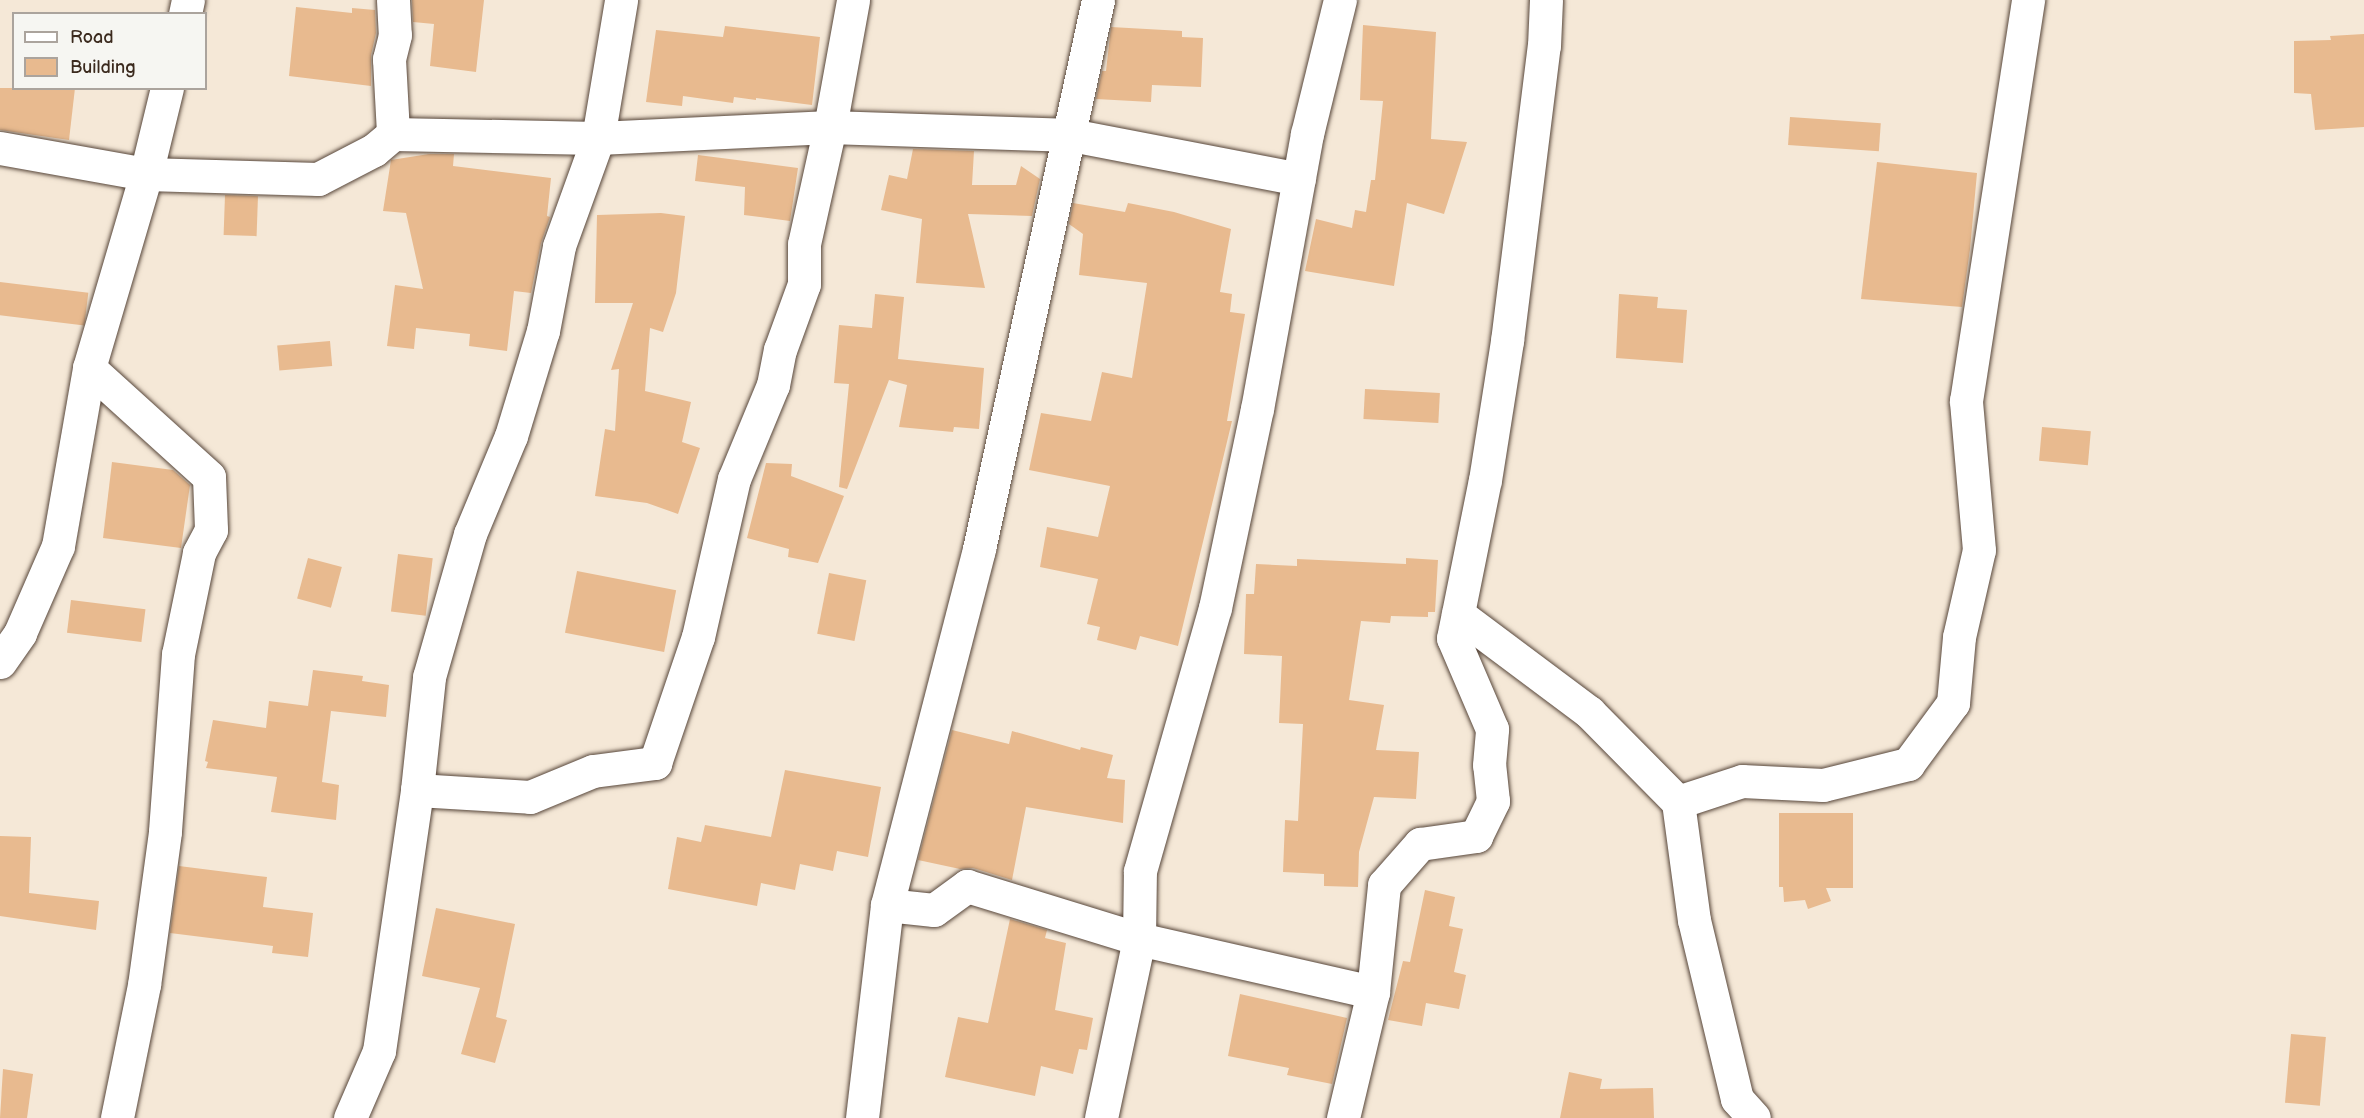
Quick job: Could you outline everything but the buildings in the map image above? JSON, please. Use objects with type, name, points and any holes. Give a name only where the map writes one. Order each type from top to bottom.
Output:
[{"type":"street","points":[[393,0],[395,35],[389,59],[393,134]]},
{"type":"street","points":[[350,1118],[379,1051],[417,790],[429,677],[470,534],[511,436],[543,331],[559,246],[598,138],[621,0]]},
{"type":"street","points":[[417,790],[530,797],[593,771],[655,763],[698,637],[734,479],[773,385],[780,350],[804,284],[804,244],[830,127],[853,0]]},
{"type":"street","points":[[862,1118],[887,905],[979,549],[1071,135],[1098,0]]},
{"type":"street","points":[[1101,1118],[1139,939],[1140,872],[1215,608],[1257,409],[1307,134],[1340,0]]},
{"type":"street","points":[[1343,1118],[1373,992],[1384,885],[1420,844],[1476,836],[1493,801],[1489,765],[1492,729],[1453,638],[1485,480],[1507,341],[1544,46],[1546,0]]},
{"type":"street","points":[[1678,802],[1742,781],[1823,784],[1908,764],[1953,703],[1959,637],[1979,550],[1966,401],[2028,0]]},
{"type":"street","points":[[0,662],[20,633],[58,546],[89,368],[146,174],[167,90]]},
{"type":"street","points":[[0,148],[146,174],[318,179],[374,150],[393,134],[598,138],[830,127],[1071,135],[1299,179]]},
{"type":"street","points":[[89,368],[209,477],[211,530],[199,553],[178,654],[165,832],[144,985],[117,1118]]},
{"type":"street","points":[[1458,614],[1589,712],[1678,802],[1694,921],[1737,1099],[1754,1118]]},
{"type":"street","points":[[887,905],[934,910],[967,886],[1139,939],[1373,992]]}]
